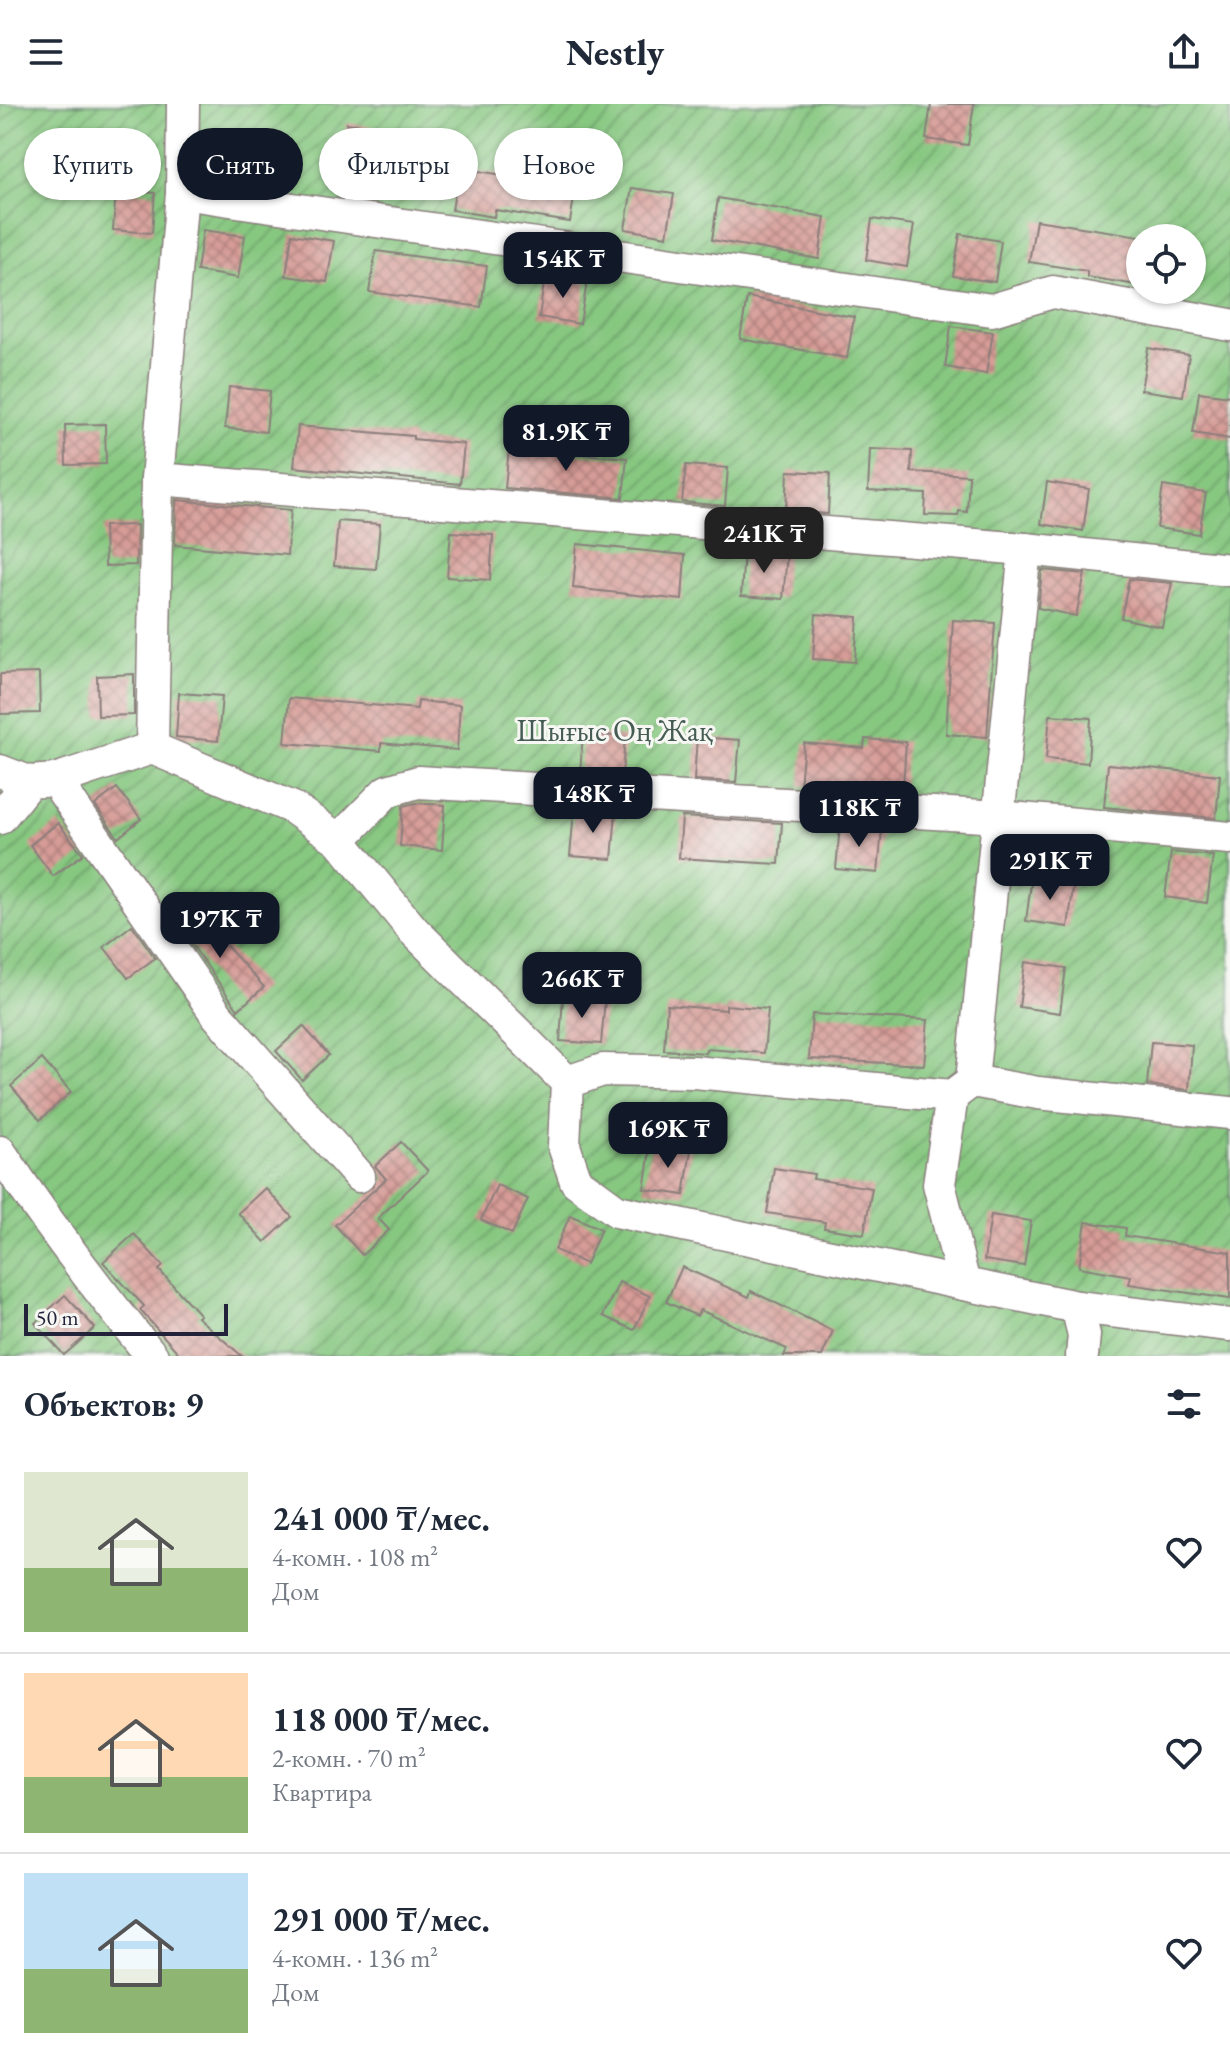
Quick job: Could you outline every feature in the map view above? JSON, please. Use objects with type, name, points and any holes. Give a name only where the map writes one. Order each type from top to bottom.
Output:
[{"type":"lane","points":[[183,104],[183,128]]},
{"type":"lane","points":[[152,748],[157,479],[181,200]]},
{"type":"lane","points":[[230,200],[992,310],[1053,292],[1230,325]]},
{"type":"lane","points":[[157,479],[1025,549],[1230,570]]},
{"type":"lane","points":[[964,1284],[939,1184],[962,1088],[1000,817],[1025,549]]},
{"type":"lane","points":[[0,818],[28,778],[152,748],[293,808],[339,840],[413,930],[567,1082],[564,1146],[576,1181],[617,1211],[1077,1307],[1230,1325]]},
{"type":"lane","points":[[28,778],[217,1015],[359,1176]]},
{"type":"lane","points":[[339,840],[387,791],[418,782],[1000,817],[1230,838]]},
{"type":"lane","points":[[567,1082],[603,1070],[694,1072],[1038,1093],[1230,1113]]},
{"type":"lane","points":[[0,1152],[75,1261],[152,1356]]},
{"type":"lane","points":[[1077,1307],[1084,1335],[1082,1356]]},
{"type":"green space","name":"Шығыс Оң Жақ","points":[[0,104],[1230,104],[1230,1356],[0,1356]]},
{"type":"building","points":[[931,104],[974,104],[968,145],[926,139]]},
{"type":"building","points":[[347,123],[382,128],[346,128]]},
{"type":"building","points":[[478,171],[494,174],[494,200],[574,200],[570,222],[495,210],[494,217],[452,210],[454,200],[478,200]]},
{"type":"building","points":[[632,188],[674,194],[667,236],[625,229]]},
{"type":"building","points":[[718,198],[825,217],[819,259],[712,240]]},
{"type":"building","points":[[115,200],[154,200],[152,233],[113,230]]},
{"type":"building","points":[[872,219],[914,225],[907,267],[866,260]]},
{"type":"building","points":[[1036,220],[1126,234],[1126,283],[1087,277],[1087,271],[1029,262]]},
{"type":"building","points":[[203,230],[245,236],[238,278],[197,271]]},
{"type":"building","points":[[292,234],[334,241],[327,282],[286,276]]},
{"type":"building","points":[[960,234],[1001,241],[995,282],[953,276]]},
{"type":"building","points":[[376,251],[487,266],[481,307],[369,292]]},
{"type":"building","points":[[545,276],[587,282],[580,324],[539,317]]},
{"type":"building","points":[[747,297],[854,317],[847,358],[740,339]]},
{"type":"building","points":[[951,326],[993,332],[986,374],[945,367]]},
{"type":"building","points":[[1148,348],[1189,355],[1183,396],[1141,390]]},
{"type":"building","points":[[229,387],[270,391],[266,432],[225,428]]},
{"type":"building","points":[[1199,392],[1230,396],[1230,439],[1193,433]]},
{"type":"building","points":[[105,424],[106,464],[66,465],[65,425]]},
{"type":"building","points":[[298,426],[413,436],[413,439],[464,444],[460,484],[294,467]]},
{"type":"building","points":[[509,448],[627,458],[623,498],[505,488]]},
{"type":"building","points":[[870,449],[912,451],[911,472],[969,475],[967,512],[959,511],[958,516],[925,515],[926,494],[868,491]]},
{"type":"building","points":[[686,465],[728,468],[725,506],[682,502]]},
{"type":"building","points":[[788,471],[830,473],[828,514],[786,511]]},
{"type":"building","points":[[1047,482],[1089,489],[1083,531],[1041,524]]},
{"type":"building","points":[[1163,486],[1206,493],[1199,534],[1157,528]]},
{"type":"building","points":[[176,500],[291,510],[287,555],[175,545]]},
{"type":"building","points":[[338,521],[380,524],[376,569],[334,566]]},
{"type":"building","points":[[137,525],[136,565],[105,566],[104,526]]},
{"type":"building","points":[[451,532],[493,535],[490,580],[447,577]]},
{"type":"building","points":[[577,544],[685,555],[682,600],[573,588]]},
{"type":"building","points":[[744,551],[787,554],[783,599],[741,596]]},
{"type":"building","points":[[1042,570],[1085,574],[1076,616],[1038,608]]},
{"type":"building","points":[[1129,579],[1172,583],[1162,627],[1121,618]]},
{"type":"building","points":[[816,614],[858,617],[855,662],[813,659]]},
{"type":"building","points":[[953,620],[995,623],[987,737],[946,734]]},
{"type":"building","points":[[39,673],[40,713],[0,714],[0,674]]},
{"type":"building","points":[[134,674],[134,715],[98,716],[97,676]]},
{"type":"building","points":[[179,693],[222,696],[218,741],[176,737]]},
{"type":"building","points":[[289,698],[417,709],[418,701],[460,705],[457,750],[381,743],[381,751],[285,743]]},
{"type":"building","points":[[1050,715],[1091,718],[1088,763],[1046,759]]},
{"type":"building","points":[[583,733],[625,737],[622,775],[580,773]]},
{"type":"building","points":[[697,737],[740,740],[736,782],[694,780]]},
{"type":"building","points":[[865,739],[906,742],[903,787],[843,782],[842,788],[800,786],[804,743],[864,748]]},
{"type":"building","points":[[1108,764],[1220,775],[1216,818],[1104,807]]},
{"type":"building","points":[[117,788],[141,819],[118,838],[95,805]]},
{"type":"building","points":[[415,803],[445,805],[442,850],[400,846],[403,806]]},
{"type":"building","points":[[574,811],[616,813],[612,859],[570,856]]},
{"type":"building","points":[[682,817],[782,823],[779,864],[679,858]]},
{"type":"building","points":[[58,823],[83,854],[53,876],[30,845]]},
{"type":"building","points":[[840,826],[882,829],[878,873],[836,869]]},
{"type":"building","points":[[1171,852],[1213,856],[1207,903],[1165,897]]},
{"type":"building","points":[[1032,876],[1074,882],[1068,927],[1026,921]]},
{"type":"building","points":[[191,907],[264,987],[238,1010],[176,922]]},
{"type":"building","points":[[132,925],[155,958],[128,978],[104,947]]},
{"type":"building","points":[[1025,962],[1066,968],[1060,1013],[1019,1007]]},
{"type":"building","points":[[563,996],[605,999],[601,1044],[560,1041]]},
{"type":"building","points":[[667,1005],[726,1010],[726,1005],[768,1009],[764,1053],[664,1050]]},
{"type":"building","points":[[812,1014],[928,1020],[924,1065],[809,1059]]},
{"type":"building","points":[[303,1026],[329,1055],[302,1080],[276,1051]]},
{"type":"building","points":[[1151,1042],[1192,1045],[1189,1090],[1147,1085]]},
{"type":"building","points":[[42,1059],[71,1092],[40,1120],[11,1086]]},
{"type":"building","points":[[401,1142],[428,1171],[378,1218],[389,1230],[362,1255],[335,1225],[386,1179],[375,1166]]},
{"type":"building","points":[[651,1144],[691,1150],[684,1195],[644,1189]]},
{"type":"building","points":[[774,1168],[814,1174],[813,1179],[872,1188],[864,1234],[824,1228],[825,1222],[767,1213]]},
{"type":"building","points":[[497,1185],[528,1199],[512,1234],[481,1220]]},
{"type":"building","points":[[265,1188],[292,1217],[265,1242],[238,1213]]},
{"type":"building","points":[[570,1215],[601,1229],[586,1264],[555,1250]]},
{"type":"building","points":[[991,1215],[1031,1221],[1024,1266],[984,1260]]},
{"type":"building","points":[[1086,1222],[1126,1228],[1125,1236],[1230,1252],[1230,1299],[1129,1284],[1131,1276],[1079,1267]]},
{"type":"building","points":[[134,1234],[163,1266],[159,1270],[200,1315],[197,1317],[242,1356],[181,1356],[140,1310],[144,1306],[103,1262]]},
{"type":"building","points":[[682,1267],[749,1297],[751,1291],[833,1331],[822,1356],[784,1356],[787,1349],[700,1310],[697,1316],[666,1302]]},
{"type":"building","points":[[619,1282],[650,1296],[634,1330],[603,1316]]},
{"type":"building","points":[[65,1295],[95,1328],[64,1355],[35,1323]]}]
